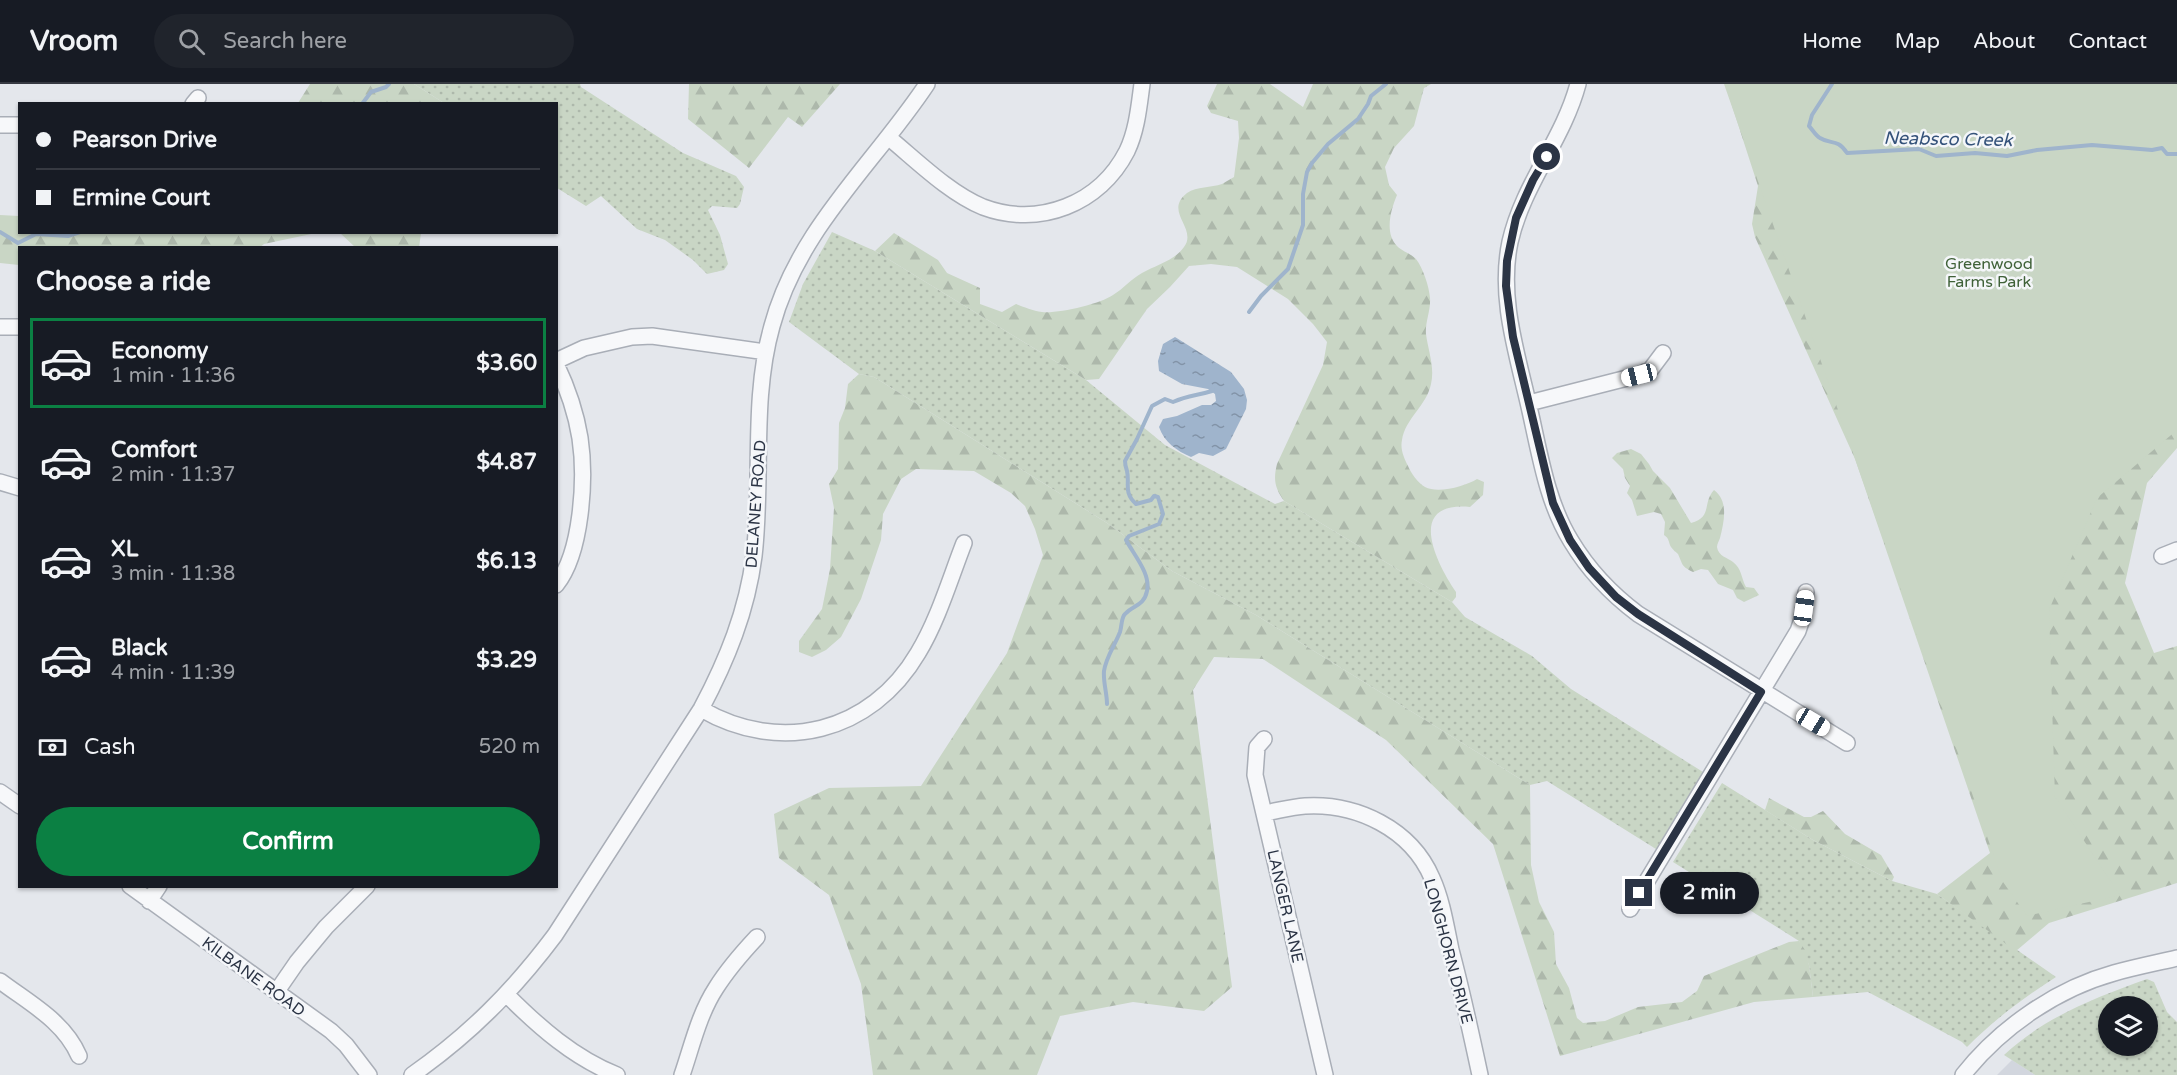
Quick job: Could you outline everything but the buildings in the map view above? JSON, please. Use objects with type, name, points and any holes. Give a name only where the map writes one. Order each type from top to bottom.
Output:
[{"type":"street","name":"DELANEY ROAD","points":[[412,1075],[474,1027],[507,995],[555,935],[701,709],[720,674],[732,644],[750,581],[757,522],[761,385],[766,352],[781,297],[798,260],[821,221],[927,84]]},
{"type":"street","points":[[888,137],[931,172],[967,198],[983,206],[1014,214],[1048,213],[1064,208],[1090,194],[1119,165],[1134,134],[1142,84]]},
{"type":"street","points":[[1578,84],[1563,127],[1533,180],[1516,218],[1507,261],[1508,314],[1553,503],[1570,540],[1589,568],[1616,597],[1638,614],[1761,692],[1847,743]]},
{"type":"street","points":[[0,125],[18,125]]},
{"type":"street","points":[[0,327],[18,327]]},
{"type":"street","points":[[558,361],[584,348],[632,337],[652,336],[766,352]]},
{"type":"street","points":[[1528,403],[1639,375],[1651,369],[1663,353]]},
{"type":"street","points":[[558,367],[571,403],[580,439],[581,468],[578,534],[569,565],[558,582]]},
{"type":"street","points":[[0,482],[18,487]]},
{"type":"street","points":[[701,709],[734,726],[773,733],[816,730],[856,716],[889,692],[919,653],[964,543]]},
{"type":"street","points":[[1630,909],[1798,631],[1806,592]]},
{"type":"street","name":"LANGER LANE","points":[[1264,739],[1257,747],[1255,767],[1325,1075]]},
{"type":"street","points":[[0,792],[18,805]]},
{"type":"street","name":"LONGHORN DRIVE","points":[[1264,813],[1303,806],[1327,806],[1351,810],[1386,825],[1413,848],[1424,862],[1437,891],[1480,1075]]},
{"type":"street","name":"KILBANE ROAD","points":[[133,888],[277,991],[338,1038],[359,1060],[369,1075]]},
{"type":"street","points":[[149,901],[158,888]]},
{"type":"street","points":[[277,991],[326,927],[366,888]]},
{"type":"street","points":[[682,1075],[710,999],[735,961],[757,937]]},
{"type":"street","points":[[1963,1075],[2015,1024],[2057,997],[2089,981],[2113,973],[2177,958]]},
{"type":"street","points":[[0,981],[60,1026],[69,1036],[79,1056]]},
{"type":"street","points":[[507,995],[547,1033],[588,1060],[617,1075]]},
{"type":"shaded area","points":[[2012,1060],[2035,1075],[1997,1075]]},
{"type":"green space","points":[[310,84],[414,84],[442,102],[299,102]]},
{"type":"green space","points":[[414,84],[580,84],[581,87],[683,153],[736,176],[744,187],[737,208],[712,206],[708,210],[720,235],[728,264],[724,270],[707,274],[693,260],[665,240],[637,229],[601,196],[586,206],[558,189],[558,102],[442,102]]},
{"type":"green space","points":[[689,84],[840,84],[802,127],[788,117],[749,168],[688,119]]},
{"type":"green space","points":[[1217,84],[1270,84],[1303,107],[1313,84],[1431,84],[1424,88],[1414,126],[1394,148],[1385,167],[1389,185],[1397,195],[1391,214],[1390,228],[1393,241],[1419,263],[1430,298],[1426,330],[1432,365],[1431,384],[1429,392],[1404,432],[1403,453],[1409,469],[1425,487],[1437,490],[1452,488],[1477,479],[1484,482],[1483,495],[1470,507],[1450,508],[1438,513],[1432,523],[1431,536],[1434,550],[1456,592],[1456,597],[1452,602],[1284,501],[1275,479],[1277,464],[1323,365],[1327,342],[1288,299],[1237,267],[1211,264],[1189,266],[1147,309],[1099,379],[1086,380],[875,251],[894,233],[938,260],[947,273],[980,288],[980,304],[1002,312],[1016,304],[1039,311],[1068,310],[1107,298],[1117,293],[1138,275],[1175,256],[1184,247],[1187,233],[1178,207],[1187,193],[1195,189],[1222,184],[1234,177],[1239,138],[1238,121],[1211,113],[1207,106]]},
{"type":"green space","name":"Greenwood Farms Park","points":[[1724,84],[2177,84],[2177,430],[2097,498],[2049,610],[2055,797],[2120,895],[2027,916],[2003,882]]},
{"type":"green space","name":"Greenwood Farms Park","points":[[1725,84],[2177,84],[2177,448],[2147,483],[2125,583],[2154,653],[2177,646],[2177,883],[2049,923],[2016,951],[1937,894],[1990,853],[1855,459],[1755,237],[1752,224],[1758,186]]},
{"type":"green space","points":[[0,215],[18,216],[18,234],[311,234],[262,246],[18,246],[18,265],[0,263]]},
{"type":"green space","points":[[832,232],[875,251],[1086,380],[1165,445],[1275,504],[1284,501],[1452,602],[1465,617],[1532,656],[1571,689],[1703,772],[1656,849],[1547,781],[1530,785],[1256,615],[1172,571],[1107,523],[874,377],[859,374],[789,322],[803,284]]},
{"type":"green space","points":[[341,234],[421,234],[419,246],[354,246]]},
{"type":"green space","points":[[859,374],[874,377],[1107,523],[1172,571],[1256,615],[1530,785],[1531,865],[1539,902],[1554,932],[1556,964],[1569,988],[1577,1018],[1583,1023],[1605,1021],[1638,1007],[1682,1002],[1697,991],[1704,976],[1789,942],[1799,941],[1805,950],[1813,997],[1754,1002],[1560,1056],[1493,844],[1386,740],[1263,659],[1214,657],[1193,690],[1232,987],[1204,1011],[1133,1002],[1060,1016],[1037,1075],[873,1075],[861,984],[829,895],[779,858],[774,814],[829,788],[921,786],[1007,653],[1043,555],[1025,506],[1011,493],[974,471],[916,469],[901,479],[883,514],[881,540],[861,599],[841,637],[826,650],[812,657],[799,652],[799,641],[822,609],[830,569],[834,508],[829,484],[838,469],[839,423],[845,408],[848,384]]},
{"type":"green space","points":[[1631,449],[1641,454],[1653,471],[1670,488],[1691,523],[1705,513],[1708,500],[1714,490],[1719,495],[1724,506],[1724,519],[1718,550],[1721,555],[1736,565],[1746,587],[1754,588],[1759,595],[1744,602],[1737,598],[1733,590],[1718,584],[1708,570],[1701,569],[1693,572],[1686,568],[1664,535],[1665,522],[1661,514],[1654,512],[1637,516],[1627,493],[1630,486],[1623,469],[1612,458],[1617,453]]},
{"type":"green space","points":[[1722,783],[1813,840],[1892,881],[1937,894],[2056,977],[2009,1010],[1967,1047],[1962,1042],[1868,992],[1813,997],[1809,965],[1799,941],[1673,862]]},
{"type":"green space","points":[[1769,798],[1804,817],[1811,817],[1823,811],[1845,834],[1881,855],[1894,877],[1892,881],[1813,840],[1765,810]]},
{"type":"green space","points":[[2147,979],[2154,982],[2167,1012],[2177,1022],[2177,1075],[2035,1075],[2004,1055],[2037,1029],[2098,998],[2098,1056],[2158,1056],[2158,996],[2103,996]]},
{"type":"water","points":[[1175,337],[1231,372],[1244,389],[1247,400],[1246,409],[1226,449],[1213,456],[1199,453],[1191,457],[1186,455],[1168,442],[1159,427],[1163,419],[1177,416],[1202,405],[1211,405],[1216,401],[1215,394],[1208,389],[1182,384],[1159,371],[1158,361],[1163,344]]},
{"type":"waterway","points":[[364,102],[371,92],[389,84]]},
{"type":"waterway","points":[[1249,312],[1261,296],[1288,269],[1303,225],[1303,194],[1307,172],[1312,163],[1328,144],[1358,119],[1371,96],[1386,84]]},
{"type":"waterway","name":"Neabsco Creek","points":[[1832,84],[1812,115],[1809,126],[1819,137],[1837,144],[1847,153],[1919,149],[1936,156],[1975,153],[2007,156],[2037,150],[2092,145],[2152,150],[2162,148],[2167,154],[2177,154]]},
{"type":"waterway","points":[[0,232],[18,243],[36,234]]},
{"type":"waterway","points":[[36,234],[68,236],[74,234]]},
{"type":"waterway","points":[[1107,704],[1104,675],[1107,661],[1120,632],[1124,616],[1143,600],[1148,585],[1144,571],[1126,540],[1129,536],[1159,524],[1163,514],[1158,497],[1154,496],[1151,500],[1136,504],[1132,500],[1128,492],[1125,461],[1152,406],[1165,399],[1173,402],[1212,391],[1213,388]]},
{"type":"route","points":[[1547,157],[1527,191],[1516,218],[1507,261],[1506,286],[1508,314],[1553,503],[1570,540],[1589,568],[1616,597],[1638,614],[1761,692],[1639,893]]}]
